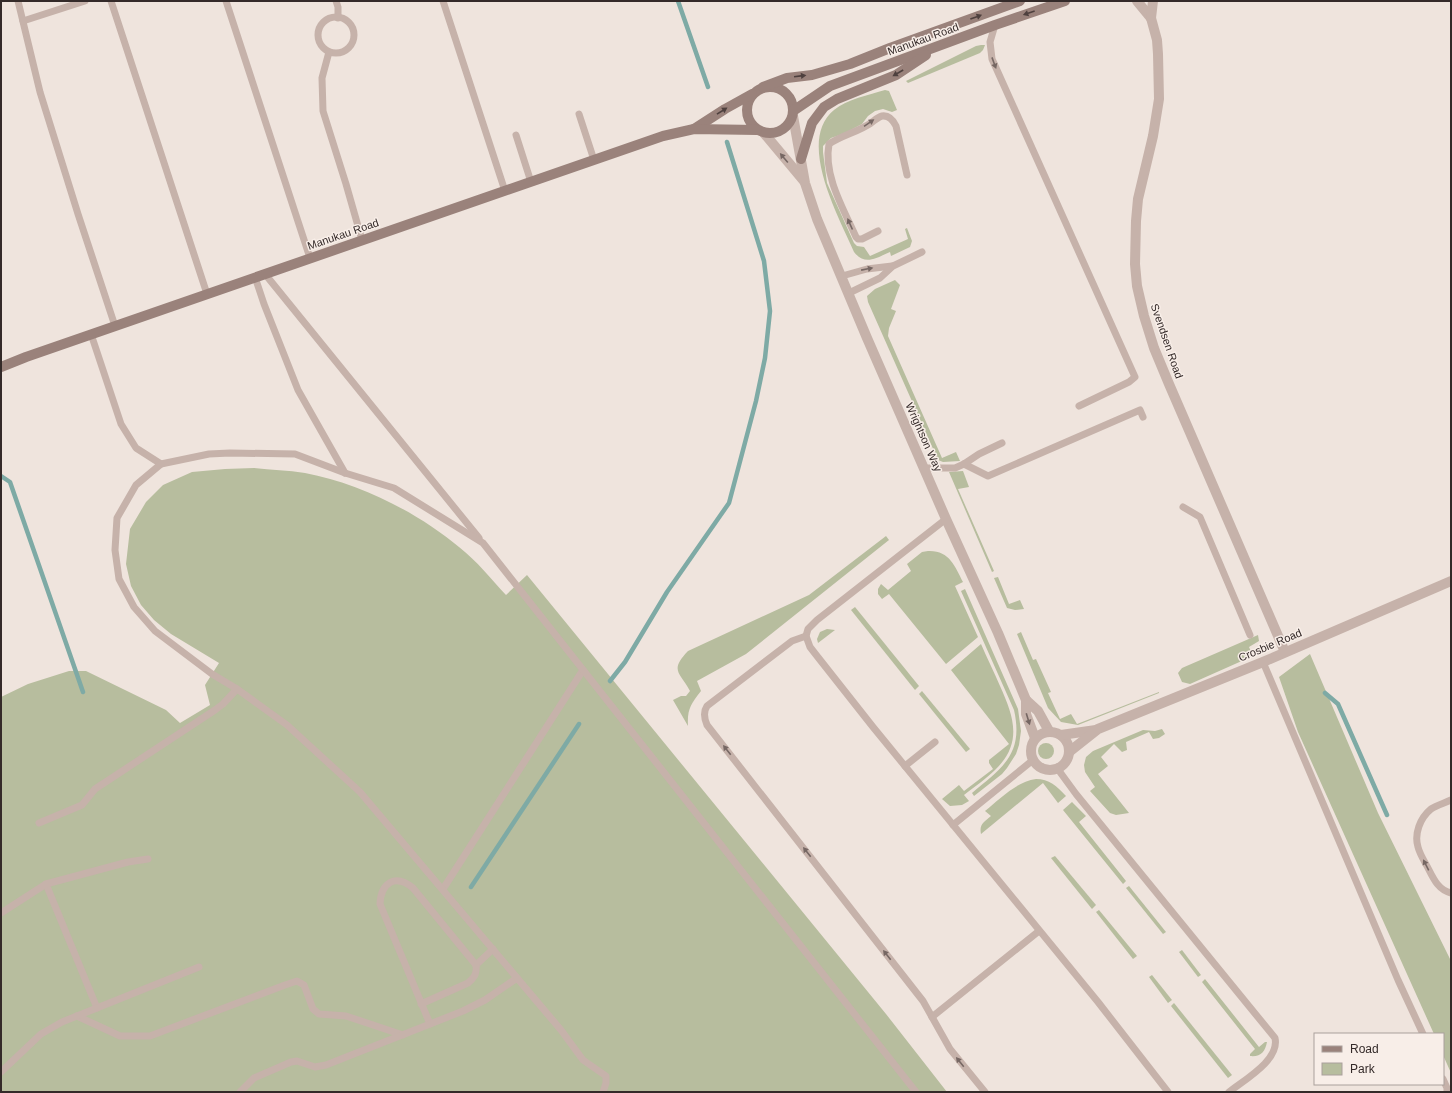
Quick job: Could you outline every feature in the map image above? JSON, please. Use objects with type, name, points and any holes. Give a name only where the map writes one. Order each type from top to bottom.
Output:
[{"type":"main road","name":"Manukau Road","points":[[763,87],[787,78],[812,75],[850,64],[1020,1]]},
{"type":"main road","name":"Manukau Road","points":[[793,113],[830,86],[994,25],[1065,1]]},
{"type":"main road","points":[[801,159],[812,123],[824,107],[837,99],[896,75],[943,45]]},
{"type":"main road","points":[[769,86],[782,89],[790,98],[793,113],[789,123],[778,132],[770,133],[760,131],[749,121],[746,109],[752,94],[763,87],[769,86]]},
{"type":"main road","name":"Manukau Road","points":[[694,129],[752,94]]},
{"type":"main road","name":"Manukau Road","points":[[1,366],[663,136],[694,129],[760,131]]},
{"type":"street","points":[[1137,1],[1151,18]]},
{"type":"street","points":[[1151,18],[1153,1]]},
{"type":"street","name":"Svendsen Road","points":[[1151,18],[1158,54],[1160,86],[1156,122],[1138,199],[1136,221],[1135,264],[1141,307],[1154,348],[1169,384],[1285,652]]},
{"type":"street","name":"Wrightson Way","points":[[793,113],[805,183],[817,218],[870,345],[946,519],[998,633],[1026,700],[1026,714],[1035,738]]},
{"type":"street","name":"Wrightson Way","points":[[760,131],[805,183]]},
{"type":"street","name":"Crosbie Road","points":[[1061,735],[1098,729],[1263,662],[1451,581]]},
{"type":"street","name":"Wrightson Way","points":[[1026,700],[1038,711],[1049,731]]},
{"type":"street","name":"Crosbie Road","points":[[1069,752],[1098,729]]},
{"type":"street","points":[[1049,731],[1056,732],[1066,740],[1069,752],[1066,762],[1052,770],[1041,768],[1033,760],[1030,749],[1035,738],[1044,732],[1049,731]]},
{"type":"lane","points":[[18,1],[40,92],[115,326]]},
{"type":"lane","points":[[23,21],[85,1]]},
{"type":"lane","points":[[111,1],[207,294]]},
{"type":"lane","points":[[226,1],[310,258]]},
{"type":"lane","points":[[336,1],[338,7],[338,18]]},
{"type":"lane","points":[[442,1],[505,191]]},
{"type":"lane","points":[[332,18],[344,19],[349,23],[354,34],[354,40],[347,50],[341,53],[335,54],[329,52],[320,43],[319,31],[322,25],[332,18]]},
{"type":"lane","points":[[994,25],[990,42],[992,59],[1135,377],[1129,382],[1079,406]]},
{"type":"lane","points":[[329,52],[322,78],[322,111],[346,184],[362,240]]},
{"type":"lane","points":[[579,114],[594,160]]},
{"type":"lane","points":[[878,231],[862,239],[858,239],[856,237],[832,185],[828,156],[829,144],[863,128],[876,118],[882,116],[889,117],[894,121],[896,126],[907,175]]},
{"type":"lane","points":[[516,135],[531,182]]},
{"type":"lane","points":[[849,293],[880,278],[893,266],[922,252]]},
{"type":"lane","points":[[842,276],[868,269],[893,266]]},
{"type":"lane","points":[[265,274],[483,543],[916,1092]]},
{"type":"lane","points":[[255,277],[298,390],[345,473]]},
{"type":"lane","points":[[92,334],[120,424],[136,448],[161,464]]},
{"type":"lane","points":[[964,464],[988,476],[1140,410],[1143,418]]},
{"type":"lane","points":[[925,468],[955,468],[1002,443]]},
{"type":"lane","points":[[483,543],[394,488],[345,473],[295,454],[230,453],[209,454],[161,464],[136,485],[117,518],[115,550],[119,579],[134,607],[155,631],[212,674],[237,689],[287,725],[360,792],[561,1030],[583,1060],[606,1076],[606,1084],[603,1092]]},
{"type":"lane","points":[[1183,507],[1200,517],[1250,635]]},
{"type":"lane","points":[[946,519],[828,611],[808,629],[806,636],[807,640],[816,656],[1098,1002],[1168,1092]]},
{"type":"lane","points":[[806,636],[792,641],[708,706],[704,714],[705,720],[707,725],[923,1001],[950,1049],[985,1092]]},
{"type":"lane","points":[[1263,662],[1398,980],[1423,1033]]},
{"type":"lane","points":[[442,889],[583,670]]},
{"type":"lane","points":[[39,823],[82,805],[95,789],[215,710],[237,689]]},
{"type":"lane","points":[[905,766],[935,742]]},
{"type":"lane","points":[[953,825],[1033,760]]},
{"type":"lane","points":[[1057,768],[1076,794],[1275,1038],[1276,1046],[1269,1059],[1229,1092]]},
{"type":"lane","points":[[1451,800],[1426,814],[1419,825],[1416,836],[1418,848],[1431,875],[1440,887],[1450,893],[1451,902]]},
{"type":"lane","points":[[1,913],[46,884],[128,862],[148,859]]},
{"type":"lane","points":[[421,1004],[468,983],[474,978],[477,972],[476,965],[413,888],[402,880],[388,884],[383,888],[380,895],[380,904],[421,1004],[430,1024]]},
{"type":"lane","points":[[46,884],[97,1008]]},
{"type":"lane","points":[[932,1017],[1039,931]]},
{"type":"lane","points":[[476,965],[493,949]]},
{"type":"lane","points":[[1,1072],[41,1034],[62,1022],[199,967]]},
{"type":"lane","points":[[240,1092],[254,1078],[291,1062],[297,1061],[315,1067],[326,1065],[430,1024],[485,1000],[517,978]]},
{"type":"lane","points":[[77,1016],[120,1036],[150,1036],[285,985],[297,982],[304,986],[313,1009],[319,1014],[346,1016],[402,1035]]},
{"type":"lane","points":[[1444,1081],[1447,1092]]},
{"type":"green space","points":[[985,45],[980,53],[908,83],[906,81],[976,46]]},
{"type":"green space","points":[[885,90],[889,91],[897,110],[892,112],[883,109],[875,111],[868,116],[862,124],[843,134],[831,138],[823,146],[827,183],[854,243],[857,246],[864,247],[870,256],[908,239],[905,229],[907,228],[912,241],[910,247],[891,256],[890,252],[871,260],[867,260],[862,259],[854,252],[831,200],[824,180],[820,159],[819,140],[823,124],[839,106],[852,100]]},
{"type":"green space","points":[[895,280],[900,285],[891,309],[896,311],[889,328],[888,336],[942,458],[956,452],[960,461],[943,462],[938,460],[868,302],[867,296],[875,289]]},
{"type":"green space","points":[[254,468],[299,472],[325,478],[366,492],[406,511],[443,534],[466,552],[506,595],[527,575],[886,1014],[947,1092],[1,1092],[1,697],[28,684],[69,671],[86,671],[166,710],[180,723],[210,705],[205,685],[219,663],[171,634],[154,620],[141,605],[131,586],[126,564],[130,529],[146,502],[163,485],[192,472]]},
{"type":"green space","points":[[963,471],[969,487],[958,489],[994,571],[992,572],[949,472]]},
{"type":"green space","points":[[886,536],[889,540],[746,654],[697,681],[701,691],[690,707],[688,726],[673,700],[681,696],[686,696],[690,691],[678,671],[679,663],[688,651],[809,595]]},
{"type":"green space","points":[[935,551],[946,556],[957,570],[963,582],[955,586],[978,637],[946,664],[889,594],[882,599],[878,594],[878,589],[881,584],[888,590],[911,571],[907,564],[922,552]]},
{"type":"green space","points":[[998,577],[1009,604],[1020,600],[1024,609],[1015,610],[1007,608],[994,578]]},
{"type":"green space","points":[[965,589],[1018,709],[1021,731],[1016,754],[1007,768],[1002,774],[974,796],[972,793],[993,776],[1008,759],[1016,738],[1016,725],[1014,710],[961,591]]},
{"type":"green space","points":[[855,607],[919,686],[915,690],[851,610]]},
{"type":"green space","points":[[827,629],[835,630],[818,643],[817,639],[820,632]]},
{"type":"green space","points":[[1021,632],[1033,660],[1036,659],[1051,692],[1048,693],[1060,719],[1071,714],[1077,724],[1159,693],[1078,725],[1061,722],[1048,708],[1017,634]]},
{"type":"green space","points":[[1258,635],[1259,641],[1249,647],[1253,656],[1190,684],[1182,682],[1178,673],[1182,668]]},
{"type":"green space","points":[[981,644],[1009,708],[1012,719],[1013,740],[1010,750],[1004,760],[984,780],[964,795],[969,801],[962,805],[950,806],[942,799],[959,785],[964,791],[993,769],[989,763],[989,760],[1009,744],[951,670]]},
{"type":"green space","points":[[1310,654],[1378,813],[1451,961],[1451,1073],[1444,1057],[1444,1033],[1434,1033],[1298,732],[1279,677]]},
{"type":"green space","points":[[922,691],[970,749],[966,752],[919,694]]},
{"type":"green space","points":[[1162,729],[1165,734],[1159,738],[1153,739],[1149,732],[1126,742],[1127,750],[1122,752],[1114,744],[1101,757],[1108,766],[1098,774],[1129,813],[1116,815],[1110,813],[1090,791],[1095,787],[1085,772],[1084,765],[1086,757],[1093,751],[1143,730],[1155,731]]},
{"type":"green space","points":[[1046,743],[1052,745],[1054,751],[1052,757],[1046,759],[1040,757],[1038,751],[1040,745]]},
{"type":"green space","points":[[1036,779],[1045,780],[1059,789],[1066,796],[1058,803],[1043,783],[981,834],[981,825],[991,816],[985,811],[1015,787],[1022,783]]},
{"type":"green space","points":[[1072,802],[1086,816],[1079,822],[1126,881],[1123,884],[1063,810]]},
{"type":"green space","points":[[1055,856],[1096,905],[1092,909],[1051,858]]},
{"type":"green space","points":[[1129,886],[1166,932],[1163,934],[1126,888]]},
{"type":"green space","points":[[1099,910],[1137,956],[1133,959],[1096,912]]},
{"type":"green space","points":[[1182,950],[1201,975],[1198,977],[1179,952]]},
{"type":"green space","points":[[1152,975],[1172,1000],[1168,1003],[1149,977]]},
{"type":"green space","points":[[1205,979],[1259,1047],[1267,1042],[1265,1049],[1260,1055],[1250,1056],[1255,1049],[1202,982]]},
{"type":"green space","points":[[1174,1003],[1232,1075],[1228,1078],[1171,1006]]},
{"type":"waterway","points":[[678,1],[708,87]]},
{"type":"waterway","points":[[610,681],[625,662],[667,592],[729,503],[756,401],[765,358],[770,311],[764,261],[727,142]]},
{"type":"waterway","points":[[1,476],[10,482],[83,692]]},
{"type":"waterway","points":[[1325,693],[1338,704],[1387,815]]},
{"type":"waterway","points":[[471,887],[579,724]]}]
